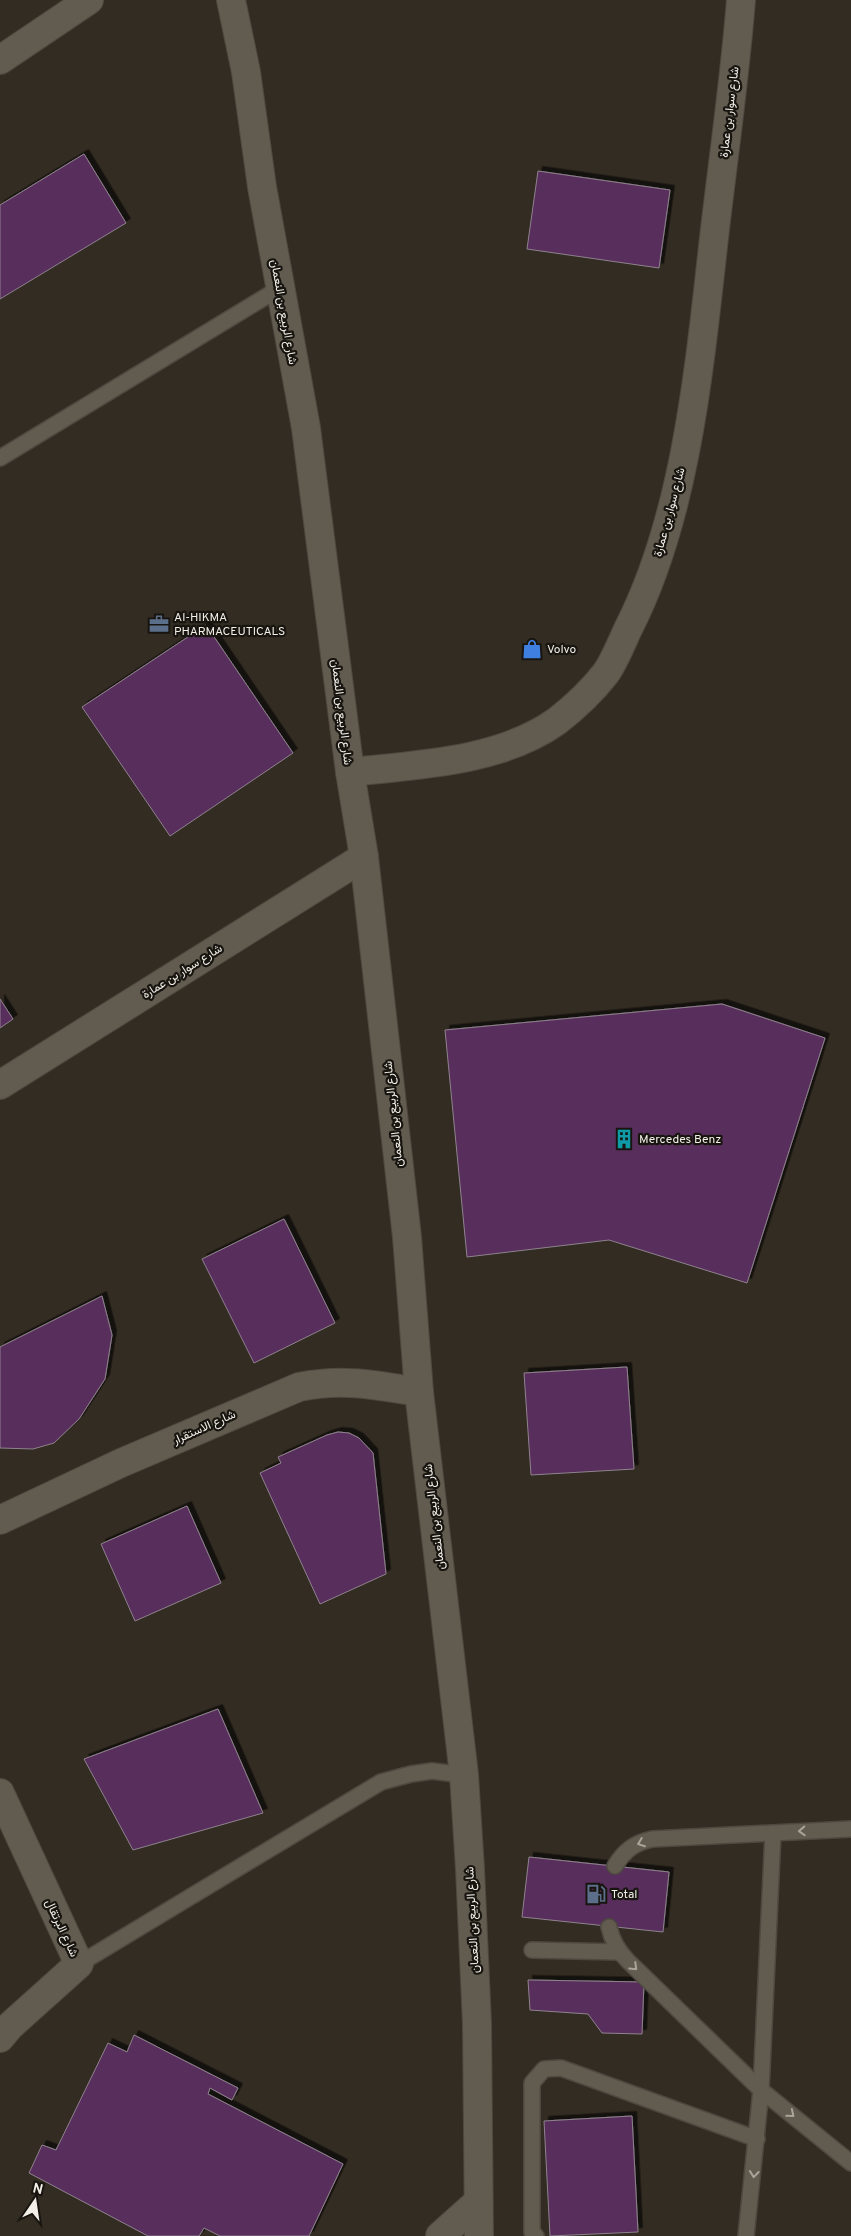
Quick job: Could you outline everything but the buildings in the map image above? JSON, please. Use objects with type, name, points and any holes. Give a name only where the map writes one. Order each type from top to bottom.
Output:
[{"type":"street","points":[[0,60],[89,0]]},
{"type":"street","name":"شارع الربيع بن النعمان","points":[[232,0],[246,72],[262,187],[306,428],[350,772],[364,857],[407,1237],[419,1392],[464,1775],[477,2024],[479,2236]]},
{"type":"street","name":"شارع سوار بن عمارة","points":[[350,772],[429,764],[503,748],[530,737],[556,721],[582,700],[606,672],[630,627],[643,600],[654,569],[679,481],[701,347],[741,0]]},
{"type":"street","name":"شارع سوار بن عمارة","points":[[0,1084],[364,857]]},
{"type":"street","name":"شارع الاستقرار","points":[[0,1520],[121,1463],[299,1387],[322,1382],[344,1381],[419,1392]]},
{"type":"street","name":"شارع البرتقال","points":[[0,1793],[79,1964],[10,2026],[0,2038]]},
{"type":"street","points":[[440,2236],[478,2202]]},
{"type":"lane","points":[[0,458],[280,288]]},
{"type":"lane","points":[[79,1964],[381,1782],[432,1771],[464,1775]]},
{"type":"lane","points":[[615,1866],[629,1848],[640,1842],[652,1839],[851,1829]]},
{"type":"lane","points":[[746,2236],[762,2090],[772,1833]]},
{"type":"lane","points":[[609,1926],[612,1940],[619,1952],[762,2090],[851,2163]]},
{"type":"lane","points":[[532,1950],[619,1952]]},
{"type":"lane","points":[[536,2236],[532,2232],[532,2083],[544,2069],[561,2068],[758,2139]]},
{"type":"place","name":"Al-HIKMA PHARMACEUTICALS","points":[[159,624]]},
{"type":"place","name":"Volvo","points":[[532,649]]},
{"type":"place","name":"Mercedes Benz","points":[[624,1139]]},
{"type":"place","name":"Total","points":[[596,1894]]}]
